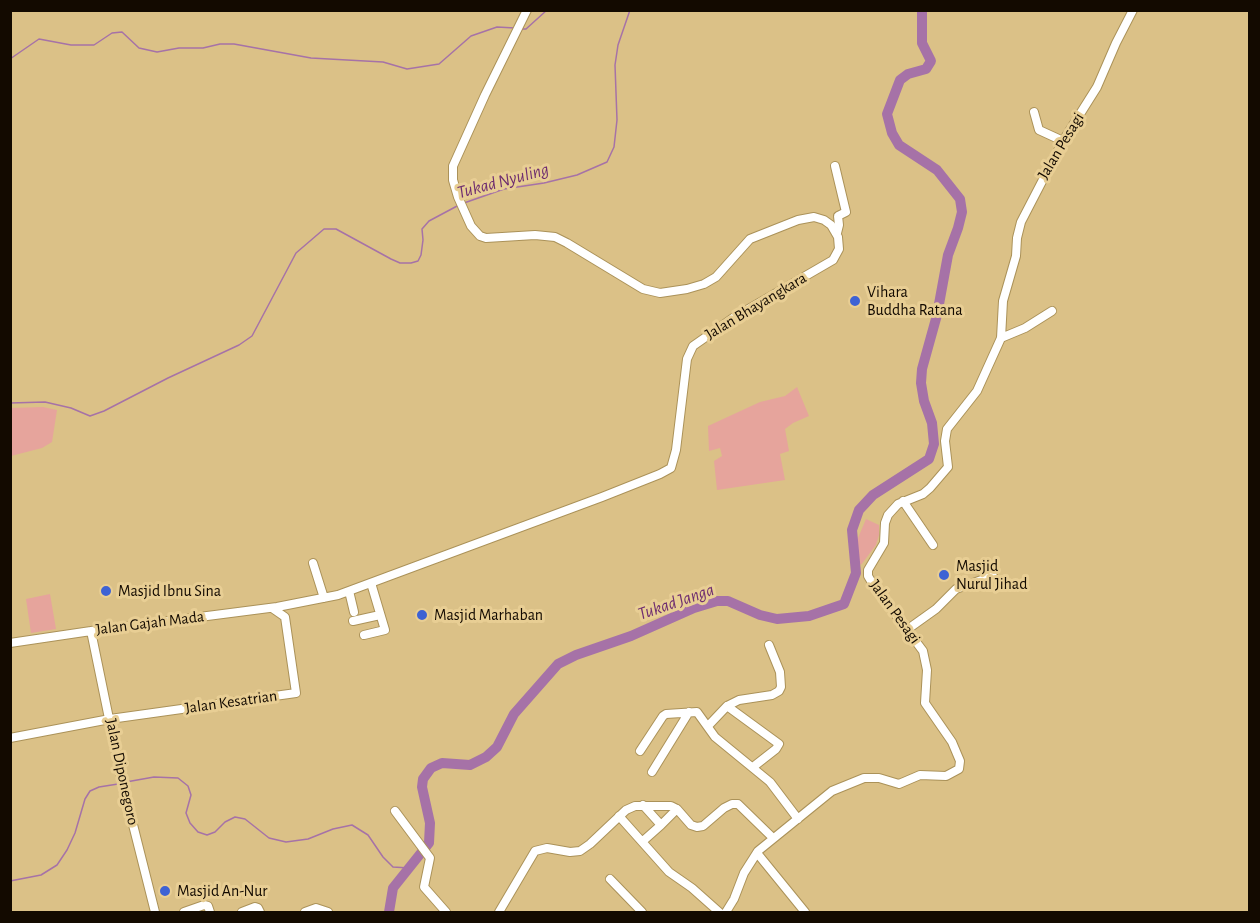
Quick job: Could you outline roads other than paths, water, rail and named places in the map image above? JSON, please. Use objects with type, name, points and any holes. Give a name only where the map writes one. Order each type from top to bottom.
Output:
[{"type":"street","points":[[527,10],[455,160],[452,172],[458,197],[471,226],[478,234],[486,238],[535,235],[561,240],[643,289],[660,293],[687,290],[704,284],[721,272],[750,239],[791,223],[818,218],[827,222],[837,233]]},
{"type":"street","name":"Jalan Pesagi","points":[[726,912],[734,899],[744,873],[757,853],[832,791],[864,778],[879,778],[899,784],[920,775],[946,776],[959,769],[960,761],[952,742],[925,703],[926,660],[923,651],[883,598],[868,573],[870,564],[884,543],[887,517],[898,504],[923,494],[948,467],[945,441],[947,429],[977,391],[1001,338],[1002,301],[1016,256],[1019,228],[1038,186],[1097,87],[1108,59],[1133,10]]},
{"type":"street","points":[[1034,112],[1039,130],[1063,141]]},
{"type":"street","points":[[835,166],[846,212],[837,216],[839,225],[837,233]]},
{"type":"street","name":"Jalan Bhayangkara","points":[[289,605],[349,591],[602,497],[670,469],[676,450],[688,354],[693,346],[733,318],[832,260],[839,249],[837,233]]},
{"type":"street","points":[[1001,338],[1025,328],[1052,311]]},
{"type":"street","points":[[903,501],[933,545]]},
{"type":"street","points":[[313,563],[324,598]]},
{"type":"street","points":[[908,629],[936,609],[956,589],[993,576]]},
{"type":"street","points":[[364,635],[385,630],[370,583]]},
{"type":"street","points":[[349,591],[353,617],[380,615]]},
{"type":"street","points":[[271,608],[285,617],[289,605]]},
{"type":"street","name":"Jalan Gajah Mada","points":[[10,644],[289,605]]},
{"type":"street","name":"Jalan Kesatrian","points":[[110,718],[296,693],[285,617]]},
{"type":"street","name":"Jalan Diponegoro","points":[[91,631],[121,777],[155,912]]},
{"type":"street","points":[[708,726],[727,706],[739,700],[772,695],[779,691],[780,672],[769,645]]},
{"type":"street","points":[[727,706],[779,744],[753,767]]},
{"type":"street","points":[[640,751],[663,716],[689,712],[699,713],[715,737],[775,787],[798,819]]},
{"type":"street","points":[[652,771],[689,712]]},
{"type":"street","points":[[10,738],[110,718]]},
{"type":"street","points":[[499,912],[535,851],[547,848],[570,852],[580,851],[631,807],[667,805],[677,809],[691,825],[697,827],[702,826],[724,808],[738,804],[773,838]]},
{"type":"street","points":[[643,805],[661,825]]},
{"type":"street","points":[[643,842],[677,809]]},
{"type":"street","points":[[395,811],[430,861],[424,887],[446,912]]},
{"type":"street","points":[[620,816],[674,877],[692,888],[719,912]]},
{"type":"street","points":[[757,853],[805,912]]},
{"type":"street","points":[[610,879],[642,912]]},
{"type":"street","points":[[184,912],[204,905],[208,906],[210,912]]},
{"type":"street","points":[[242,912],[255,907],[260,912]]},
{"type":"street","points":[[305,912],[316,910],[328,912]]},
{"type":"waterway","points":[[523,29],[526,29],[547,10]]},
{"type":"waterway","name":"Tukad Nyuling","points":[[464,203],[504,189],[577,175],[607,162],[614,147],[617,120],[615,65],[618,45],[630,10]]},
{"type":"waterway","name":"Tukad Janga","points":[[389,912],[393,888],[429,843],[430,823],[422,787],[423,779],[431,768],[442,763],[470,765],[486,757],[497,747],[514,714],[558,664],[576,655],[631,636],[694,608],[717,601],[728,601],[760,615],[777,619],[809,616],[844,604],[856,573],[852,530],[859,510],[873,495],[929,459],[934,444],[932,423],[924,401],[921,383],[922,369],[937,315],[948,255],[962,212],[960,199],[937,170],[899,145],[892,133],[887,114],[900,80],[908,74],[926,69],[931,61],[922,43],[922,10]]},
{"type":"waterway","points":[[10,59],[39,39],[71,45],[94,45],[112,33],[122,32],[139,48],[157,52],[234,44],[311,58],[383,62],[407,69],[439,64],[471,36],[497,27],[515,28]]},
{"type":"waterway","name":"Tukad Nyuling","points":[[10,403],[45,402],[71,408],[90,416],[104,411],[239,345],[252,336],[296,253],[324,229],[336,229],[391,259],[400,263],[411,263],[418,261],[421,255],[422,229],[429,221],[459,205]]},
{"type":"waterway","points":[[126,782],[154,777],[178,778],[188,786],[191,795],[186,813],[190,823],[198,832],[207,835],[215,832],[225,822],[235,817],[245,819],[269,838],[286,842],[308,839],[333,829],[352,825],[368,835],[393,867],[409,868]]},
{"type":"waterway","points":[[10,881],[41,875],[57,865],[75,833],[85,799],[90,791],[118,784]]},
{"type":"place","name":"Vihara Buddha Ratana","points":[[855,301]]},
{"type":"place","name":"Masjid Nurul Jihad","points":[[944,575]]},
{"type":"place","name":"Masjid Ibnu Sina","points":[[106,591]]},
{"type":"place","name":"Masjid Marhaban","points":[[422,615]]},
{"type":"place","name":"Masjid An-Nur","points":[[165,891]]}]
